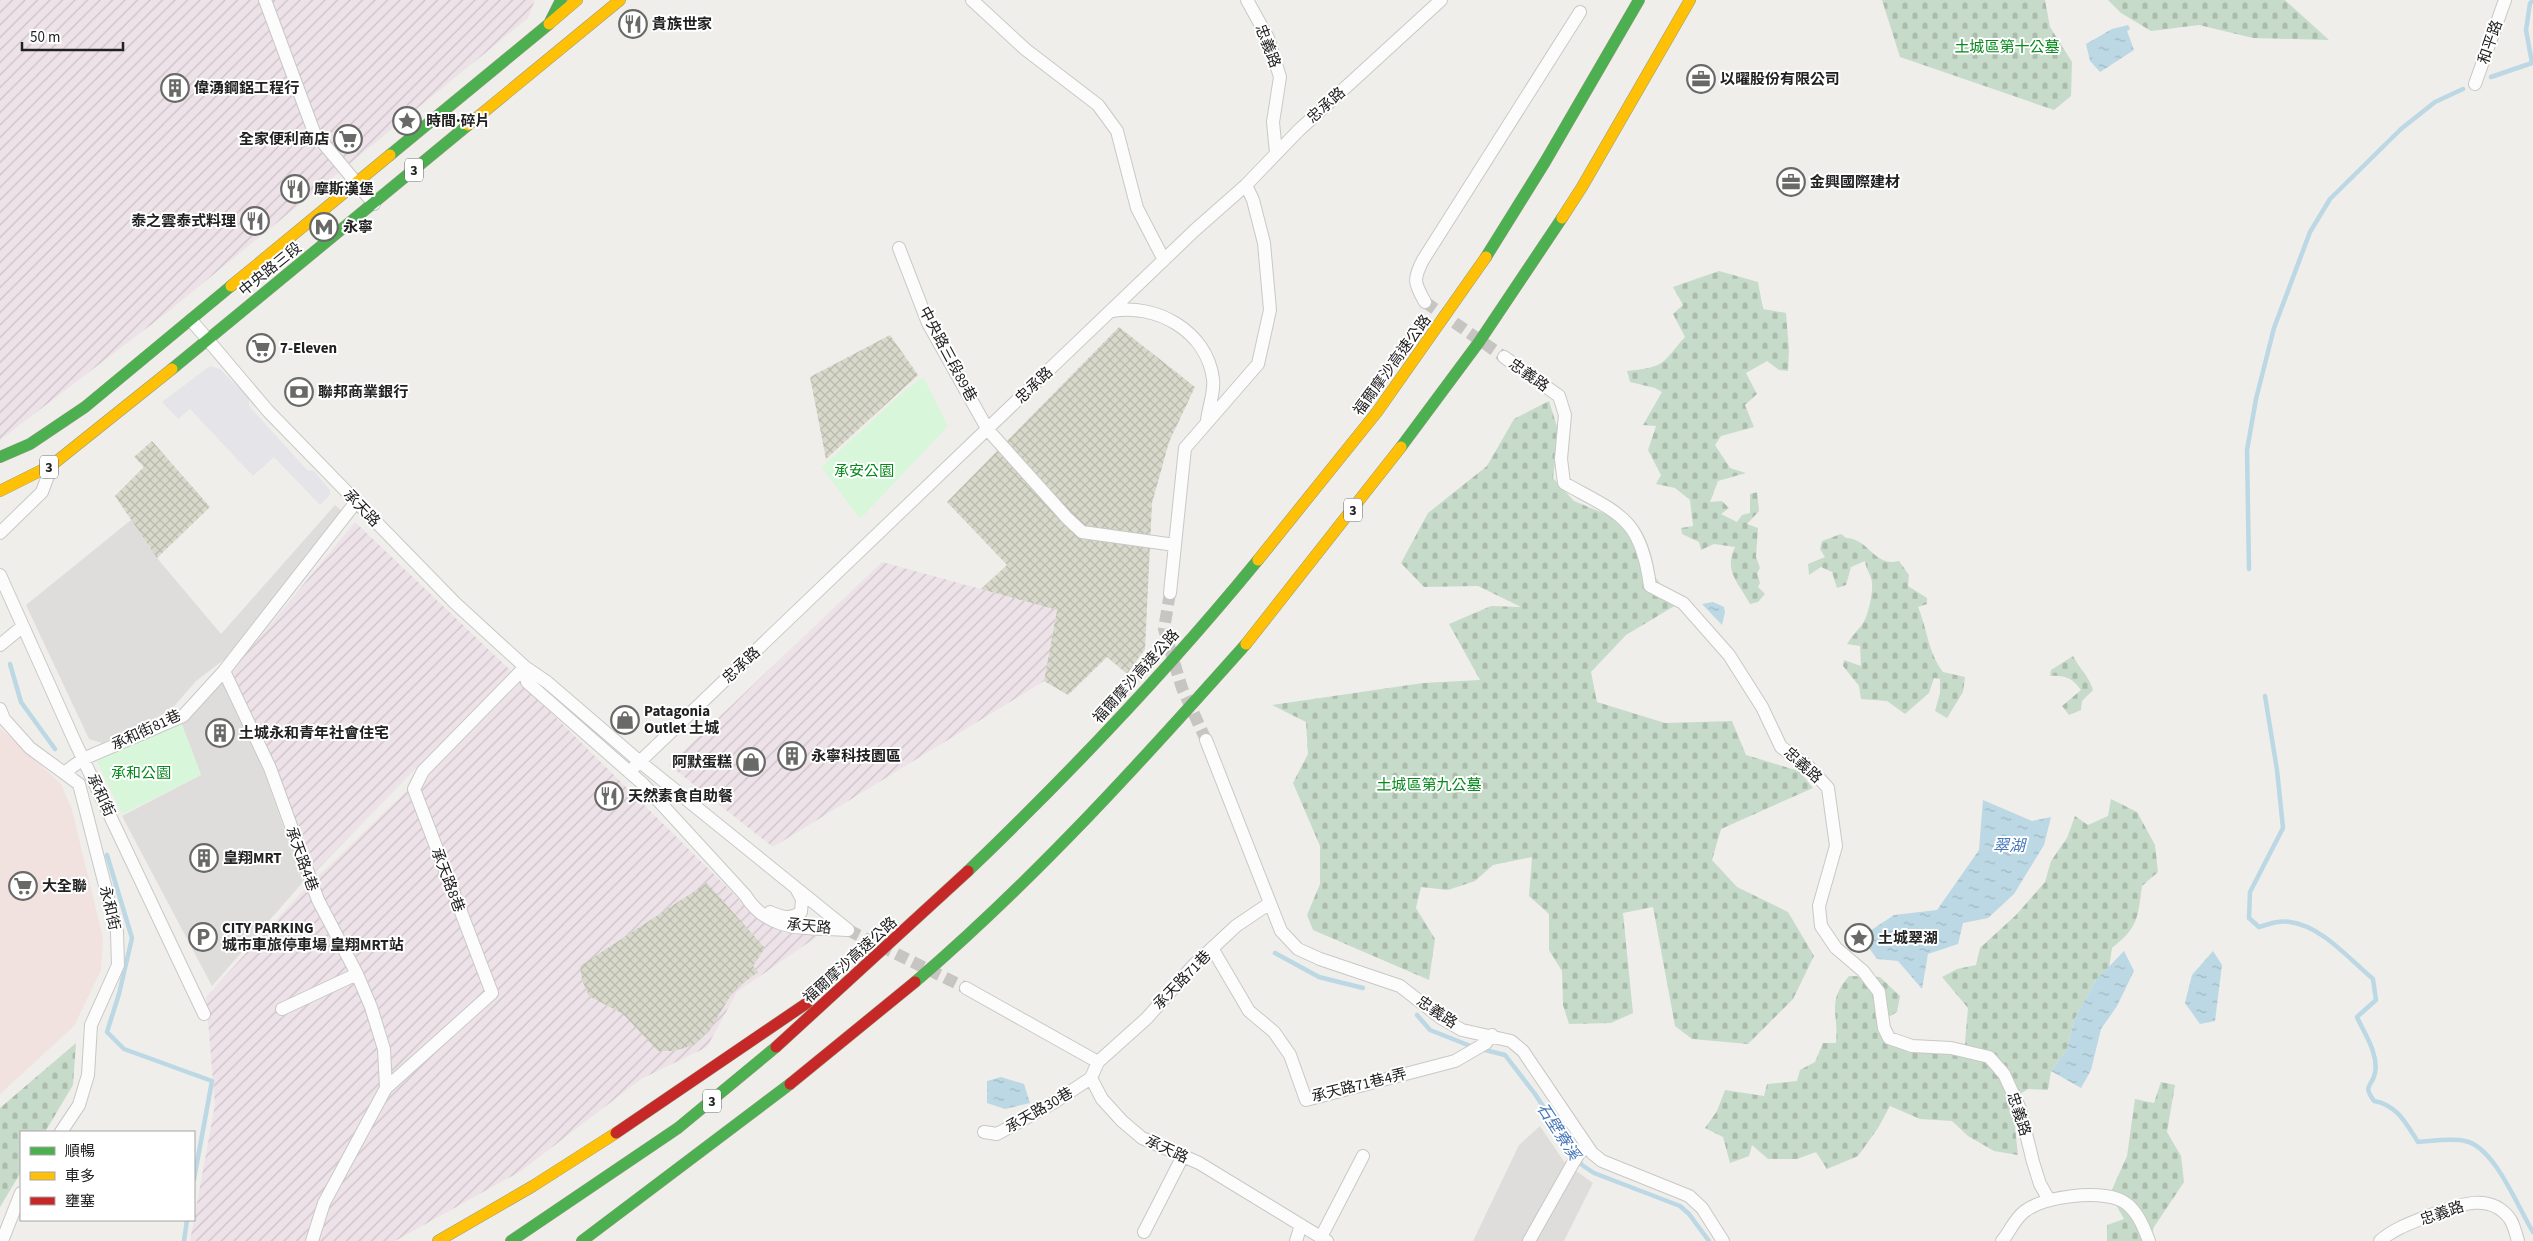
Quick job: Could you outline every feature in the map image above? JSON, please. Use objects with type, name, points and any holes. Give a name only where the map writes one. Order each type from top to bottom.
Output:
[{"type":"main road","name":"3","points":[[549,24],[561,0]]},
{"type":"main road","name":"中央路三段","points":[[0,457],[30,444],[76,414],[578,0]]},
{"type":"main road","name":"中央路三段","points":[[0,490],[52,465],[92,435],[620,0]]},
{"type":"main road","name":"福爾摩沙高速公路","points":[[511,1241],[587,1192],[703,1110],[877,957],[1091,749],[1221,605],[1340,462],[1446,317],[1548,159],[1639,0]]},
{"type":"main road","name":"3","points":[[582,1241],[718,1140],[846,1040],[940,960],[1005,900],[1138,766],[1260,628],[1371,487],[1479,342],[1582,187],[1690,0]]},
{"type":"main road","points":[[76,414],[92,435]]},
{"type":"main road","points":[[438,1241],[489,1214],[626,1127],[877,957]]},
{"type":"street","points":[[265,0],[314,132],[374,204]]},
{"type":"street","points":[[972,0],[1025,49],[1098,105],[1117,131],[1137,208],[1164,260]]},
{"type":"street","name":"忠義路","points":[[1247,0],[1268,38],[1280,77],[1273,122],[1276,153]]},
{"type":"street","name":"忠承路","points":[[628,772],[1164,260],[1246,185],[1276,153],[1441,0]]},
{"type":"street","name":"和平路","points":[[2475,84],[2505,0]]},
{"type":"street","points":[[1425,302],[1416,285],[1416,274],[1580,12]]},
{"type":"street","points":[[1170,593],[1185,448],[1258,364],[1270,310],[1264,243],[1253,200],[1246,185]]},
{"type":"street","name":"中央路三段89巷","points":[[899,248],[928,323],[988,430],[1067,518],[1082,532],[1175,545]]},
{"type":"street","points":[[1112,310],[1126,308],[1144,312],[1177,322],[1187,329],[1207,360],[1213,379],[1207,421]]},
{"type":"street","name":"承天路","points":[[190,320],[268,411],[455,603],[526,667],[547,682],[818,908],[848,930],[802,926],[787,927],[766,918],[752,906],[745,895],[643,784],[527,682],[526,667]]},
{"type":"street","name":"忠義路","points":[[1504,357],[1560,396],[1565,416],[1560,460],[1564,483],[1610,507],[1632,527],[1647,559],[1650,586],[1683,603],[1729,655],[1762,707],[1782,747],[1809,767],[1828,788],[1836,846],[1819,906],[1821,926],[1836,948],[1863,971],[1879,992],[1884,1028],[1889,1038],[1912,1046],[1951,1048],[1989,1057],[2004,1074],[2020,1109],[2040,1184],[2049,1200]]},
{"type":"street","points":[[0,533],[42,492],[52,465]]},
{"type":"street","points":[[224,671],[356,502]]},
{"type":"street","name":"承和街","points":[[0,575],[83,759],[204,1014]]},
{"type":"street","points":[[0,645],[22,627]]},
{"type":"street","name":"承天路8巷","points":[[386,1088],[492,993],[414,789],[423,771],[526,667]]},
{"type":"street","name":"承和街81巷","points":[[64,773],[83,759],[182,716],[224,671]]},
{"type":"street","name":"承天路4巷","points":[[224,671],[270,768],[318,900],[357,974],[371,1007],[384,1049],[386,1088]]},
{"type":"street","name":"永和街","points":[[0,710],[4,720],[30,748],[79,784],[117,932],[118,965],[91,1025],[88,1075],[79,1105],[62,1131]]},
{"type":"street","name":"忠義路","points":[[1206,740],[1281,931],[1298,949],[1320,959],[1400,986],[1441,1018],[1462,1030],[1489,1039],[1511,1041],[1523,1052],[1584,1149],[1602,1161],[1690,1196],[1702,1208],[1723,1241]]},
{"type":"street","points":[[745,895],[771,912],[789,918],[801,912],[802,899],[797,890]]},
{"type":"street","name":"承天路71巷","points":[[1098,1062],[1147,1018],[1212,948],[1236,926],[1270,903]]},
{"type":"street","points":[[802,926],[812,919],[818,908]]},
{"type":"street","name":"承天路71巷4弄","points":[[1212,948],[1249,1011],[1274,1032],[1290,1055],[1306,1100],[1455,1061],[1489,1039]]},
{"type":"street","points":[[282,1009],[357,974]]},
{"type":"street","points":[[966,988],[1098,1062],[1091,1078]]},
{"type":"street","name":"承天路","points":[[1091,1078],[1102,1099],[1122,1121],[1142,1138],[1199,1163],[1324,1239]]},
{"type":"street","name":"承天路30巷","points":[[984,1132],[997,1134],[1053,1103],[1091,1078]]},
{"type":"street","points":[[312,1241],[324,1203],[386,1088]]},
{"type":"street","points":[[1529,1241],[1573,1163],[1584,1149]]},
{"type":"street","points":[[1144,1232],[1183,1156]]},
{"type":"street","points":[[1324,1239],[1363,1156]]},
{"type":"street","points":[[2,1241],[20,1196]]},
{"type":"street","points":[[2002,1241],[2012,1225],[2024,1212],[2049,1200],[2074,1197],[2119,1199],[2132,1209],[2142,1222],[2148,1241]]},
{"type":"street","name":"忠義路","points":[[2380,1241],[2397,1229],[2459,1204],[2478,1202],[2501,1210],[2511,1220],[2518,1241]]},
{"type":"street","points":[[1296,1241],[1301,1226]]},
{"type":"shaded area","points":[[0,0],[535,0],[528,18],[165,314],[0,440]]},
{"type":"shaded area","points":[[1119,327],[1195,387],[1169,442],[1152,503],[1145,649],[1127,674],[1107,657],[1068,695],[1044,681],[1057,610],[981,589],[1007,565],[947,502]]},
{"type":"shaded area","points":[[890,335],[918,375],[826,459],[810,377]]},
{"type":"shaded area","points":[[210,366],[220,369],[249,398],[249,406],[307,470],[314,471],[330,490],[330,495],[320,505],[274,457],[253,476],[190,409],[178,419],[162,402]]},
{"type":"shaded area","points":[[152,441],[210,507],[157,558],[115,496],[144,467],[134,457]]},
{"type":"shaded area","points":[[335,505],[344,513],[225,659],[196,681],[170,711],[102,743],[89,739],[26,605],[131,520],[157,558],[221,634]]},
{"type":"shaded area","points":[[355,522],[511,671],[314,873],[231,672]]},
{"type":"shaded area","points":[[882,562],[1057,610],[1044,681],[773,847],[669,765]]},
{"type":"shaded area","name":"皇翔MRT","points":[[224,679],[255,747],[303,882],[212,986],[122,816],[201,775],[181,722]]},
{"type":"shaded area","points":[[520,682],[749,909],[784,933],[825,931],[737,992],[707,1047],[641,1079],[521,1171],[395,1241],[190,1241],[215,1105],[206,997],[301,893]]},
{"type":"shaded area","name":"大全聯","points":[[0,728],[61,784],[72,810],[103,938],[101,970],[74,1026],[0,1094]]},
{"type":"shaded area","points":[[707,883],[765,948],[753,966],[758,972],[734,990],[709,1031],[694,1045],[674,1051],[658,1051],[623,1014],[589,996],[582,980],[580,966]]},
{"type":"shaded area","points":[[1540,1126],[1565,1163],[1593,1183],[1564,1241],[1473,1241],[1519,1145]]},
{"type":"green space","name":"土城區第十公墓","points":[[1882,0],[2045,0],[2050,27],[2072,62],[2071,96],[2054,110],[1900,57]]},
{"type":"green space","points":[[2108,0],[2285,0],[2329,40],[2253,38],[2199,25],[2151,31],[2121,13]]},
{"type":"green space","points":[[1719,271],[1758,282],[1763,309],[1786,313],[1789,350],[1788,371],[1779,370],[1767,361],[1746,373],[1757,394],[1745,405],[1754,427],[1721,436],[1715,445],[1730,468],[1746,473],[1718,481],[1710,502],[1722,501],[1729,508],[1721,514],[1737,522],[1742,515],[1750,513],[1750,494],[1757,492],[1759,511],[1747,524],[1758,528],[1756,557],[1760,568],[1757,573],[1760,583],[1758,587],[1765,594],[1758,602],[1750,604],[1737,583],[1732,570],[1732,555],[1735,547],[1714,544],[1701,550],[1699,542],[1682,534],[1681,528],[1693,526],[1690,500],[1675,488],[1656,484],[1661,475],[1648,450],[1656,426],[1643,425],[1662,392],[1655,388],[1630,382],[1627,371],[1649,368],[1662,363],[1685,337],[1673,314],[1683,305],[1673,287]]},
{"type":"green space","name":"承安公園","points":[[923,377],[948,426],[860,519],[822,467],[901,394]]},
{"type":"green space","name":"土城區第九公墓","points":[[1549,401],[1559,433],[1553,478],[1574,501],[1620,520],[1643,561],[1676,605],[1626,635],[1591,672],[1597,702],[1665,723],[1732,721],[1746,755],[1799,771],[1813,788],[1721,829],[1712,860],[1737,887],[1788,912],[1814,956],[1793,999],[1748,1044],[1692,1039],[1675,1026],[1653,907],[1623,913],[1633,1013],[1611,1023],[1569,1024],[1563,1005],[1562,971],[1549,950],[1549,914],[1529,896],[1532,857],[1493,865],[1475,881],[1448,890],[1421,887],[1416,908],[1435,939],[1429,980],[1313,930],[1307,915],[1320,884],[1320,846],[1293,783],[1308,754],[1306,722],[1272,705],[1423,683],[1480,680],[1449,624],[1491,606],[1521,607],[1478,586],[1424,587],[1401,563],[1428,513],[1487,466],[1514,419]]},
{"type":"green space","points":[[1841,534],[1846,538],[1854,539],[1877,557],[1891,562],[1899,561],[1909,575],[1908,586],[1927,598],[1927,604],[1918,607],[1934,656],[1943,672],[1965,677],[1963,692],[1947,718],[1935,711],[1940,693],[1940,679],[1934,678],[1929,693],[1905,714],[1887,701],[1861,699],[1859,686],[1843,666],[1844,660],[1861,666],[1860,646],[1847,644],[1862,625],[1870,605],[1872,580],[1865,561],[1851,567],[1846,585],[1837,588],[1832,572],[1821,567],[1809,575],[1808,564],[1825,557],[1820,549],[1822,541]]},
{"type":"green space","points":[[2073,656],[2089,680],[2093,690],[2082,701],[2081,710],[2069,715],[2062,706],[2081,690],[2068,678],[2050,676],[2051,670]]},
{"type":"green space","name":"承和公園","points":[[181,722],[201,775],[122,814],[97,761]]},
{"type":"green space","points":[[2111,799],[2137,812],[2155,845],[2158,872],[2142,886],[2138,914],[2132,928],[2112,948],[2109,968],[2096,980],[2074,1020],[2067,1050],[2051,1071],[2048,1090],[2028,1089],[2012,1099],[2018,1155],[1994,1151],[1968,1136],[1952,1121],[1920,1119],[1890,1106],[1878,1128],[1858,1156],[1827,1169],[1816,1152],[1797,1159],[1768,1159],[1752,1145],[1749,1156],[1730,1163],[1723,1137],[1705,1128],[1717,1111],[1725,1090],[1764,1096],[1767,1084],[1797,1081],[1800,1070],[1815,1062],[1823,1043],[1836,1043],[1836,1001],[1842,985],[1849,976],[1880,977],[1900,996],[1897,1012],[1882,1021],[1887,1037],[1964,1054],[1968,1008],[1942,977],[1957,969],[1976,965],[1980,948],[2016,915],[2045,882],[2051,861],[2067,838],[2075,816],[2088,825],[2108,816]]},
{"type":"green space","points":[[76,1043],[73,1085],[46,1131],[20,1131],[20,1174],[0,1207],[0,1108]]},
{"type":"green space","points":[[2161,1082],[2175,1085],[2167,1132],[2181,1156],[2184,1182],[2154,1227],[2150,1241],[2107,1241],[2107,1225],[2124,1219],[2110,1194],[2127,1156],[2135,1099],[2154,1103]]},
{"type":"water","points":[[2128,25],[2130,29],[2127,31],[2134,50],[2100,72],[2090,61],[2086,44],[2112,29]]},
{"type":"water","points":[[1713,602],[1724,607],[1725,612],[1722,625],[1702,604]]},
{"type":"water","name":"翠湖","points":[[1983,800],[2032,821],[2051,817],[2044,845],[2014,894],[1988,918],[1963,923],[1958,944],[1928,954],[1922,989],[1898,961],[1877,959],[1861,937],[1894,915],[1937,910],[1979,850]]},
{"type":"water","points":[[2124,951],[2134,971],[2117,1006],[2101,1029],[2091,1070],[2081,1088],[2051,1071],[2067,1050],[2074,1020],[2096,980]]},
{"type":"water","points":[[2213,951],[2222,965],[2215,1021],[2200,1024],[2185,1003],[2192,975]]},
{"type":"water","points":[[1001,1077],[1024,1084],[1030,1103],[1005,1109],[987,1103],[987,1081]]},
{"type":"waterway","points":[[2491,77],[2532,63],[2526,30],[2530,3],[2533,1]]},
{"type":"waterway","points":[[2249,569],[2247,450],[2256,399],[2274,328],[2310,232],[2330,199],[2401,129],[2435,102],[2463,89]]},
{"type":"waterway","points":[[10,664],[21,702],[55,749]]},
{"type":"waterway","points":[[2265,696],[2277,770],[2283,828],[2250,892],[2249,918],[2259,927],[2286,922],[2302,925],[2313,930],[2335,945],[2373,979],[2376,1000],[2357,1017],[2375,1058],[2374,1078],[2368,1089],[2370,1096],[2374,1101],[2389,1106],[2395,1111],[2418,1142],[2465,1141],[2476,1146],[2486,1154],[2505,1180],[2533,1232]]},
{"type":"waterway","points":[[107,855],[132,938],[119,994],[107,1032],[124,1049],[212,1081],[195,1174]]},
{"type":"waterway","name":"石壁寮溪","points":[[1275,953],[1319,977],[1363,988]]},
{"type":"waterway","name":"石壁寮溪","points":[[1417,1015],[1430,1030],[1473,1047]]},
{"type":"waterway","name":"石壁寮溪","points":[[1481,1049],[1505,1055],[1535,1094],[1582,1165],[1594,1173],[1680,1206],[1689,1214],[1709,1241]]},
{"type":"waterway","points":[[184,1241],[187,1221]]},
{"type":"tunnel","points":[[1425,302],[1504,357]]},
{"type":"tunnel","points":[[1170,593],[1164,629],[1182,688],[1206,740]]},
{"type":"tunnel","points":[[848,930],[966,988]]},
{"type":"traffic: fast","points":[[390,155],[549,24],[561,0]]},
{"type":"traffic: fast","points":[[1486,257],[1545,162],[1639,0]]},
{"type":"traffic: fast","points":[[172,369],[468,125]]},
{"type":"traffic: fast","points":[[1401,447],[1479,342],[1562,218]]},
{"type":"traffic: fast","points":[[0,457],[30,444],[85,407],[231,286]]},
{"type":"traffic: fast","points":[[968,871],[1044,797],[1118,720],[1258,560]]},
{"type":"traffic: fast","points":[[915,982],[1045,861],[1127,776],[1246,644]]},
{"type":"traffic: fast","points":[[511,1241],[678,1128],[776,1047]]},
{"type":"traffic: fast","points":[[582,1241],[790,1084]]},
{"type":"traffic: slow","points":[[549,24],[577,0]]},
{"type":"traffic: slow","points":[[468,125],[620,0]]},
{"type":"traffic: slow","points":[[1562,218],[1582,187],[1690,0]]},
{"type":"traffic: slow","points":[[231,286],[390,155]]},
{"type":"traffic: slow","points":[[1258,560],[1377,412],[1486,257]]},
{"type":"traffic: slow","points":[[0,491],[52,465],[172,369]]},
{"type":"traffic: slow","points":[[1246,644],[1401,447]]},
{"type":"traffic: slow","points":[[438,1241],[533,1186],[616,1133]]},
{"type":"traffic: jam","points":[[776,1047],[968,871]]},
{"type":"traffic: jam","points":[[790,1084],[915,982]]},
{"type":"traffic: jam","points":[[616,1133],[807,1003]]},
{"type":"place","name":"貴族世家","points":[[633,24]]},
{"type":"place","name":"以曜股份有限公司","points":[[1701,79]]},
{"type":"place","name":"偉湧鋼鋁工程行","points":[[175,88]]},
{"type":"place","name":"時間·碎片","points":[[407,121]]},
{"type":"place","name":"全家便利商店","points":[[348,139]]},
{"type":"place","name":"金興國際建材","points":[[1791,182]]},
{"type":"place","name":"摩斯漢堡","points":[[295,189]]},
{"type":"place","name":"泰之雲泰式料理","points":[[255,221]]},
{"type":"place","name":"永寧","points":[[324,227]]},
{"type":"place","name":"7-Eleven","points":[[261,348]]},
{"type":"place","name":"聯邦商業銀行","points":[[299,392]]},
{"type":"place","name":"Patagonia Outlet 土城","points":[[625,720]]},
{"type":"place","name":"土城永和青年社會住宅","points":[[220,733]]},
{"type":"place","name":"永寧科技園區","points":[[792,756]]},
{"type":"place","name":"阿默蛋糕","points":[[751,762]]},
{"type":"place","name":"天然素食自助餐","points":[[609,796]]},
{"type":"place","name":"皇翔MRT","points":[[204,858]]},
{"type":"place","name":"大全聯","points":[[23,886]]},
{"type":"place","name":"CITY PARKING 城市車旅停車場 皇翔MRT站","points":[[203,937]]},
{"type":"place","name":"土城翠湖","points":[[1859,938]]}]
